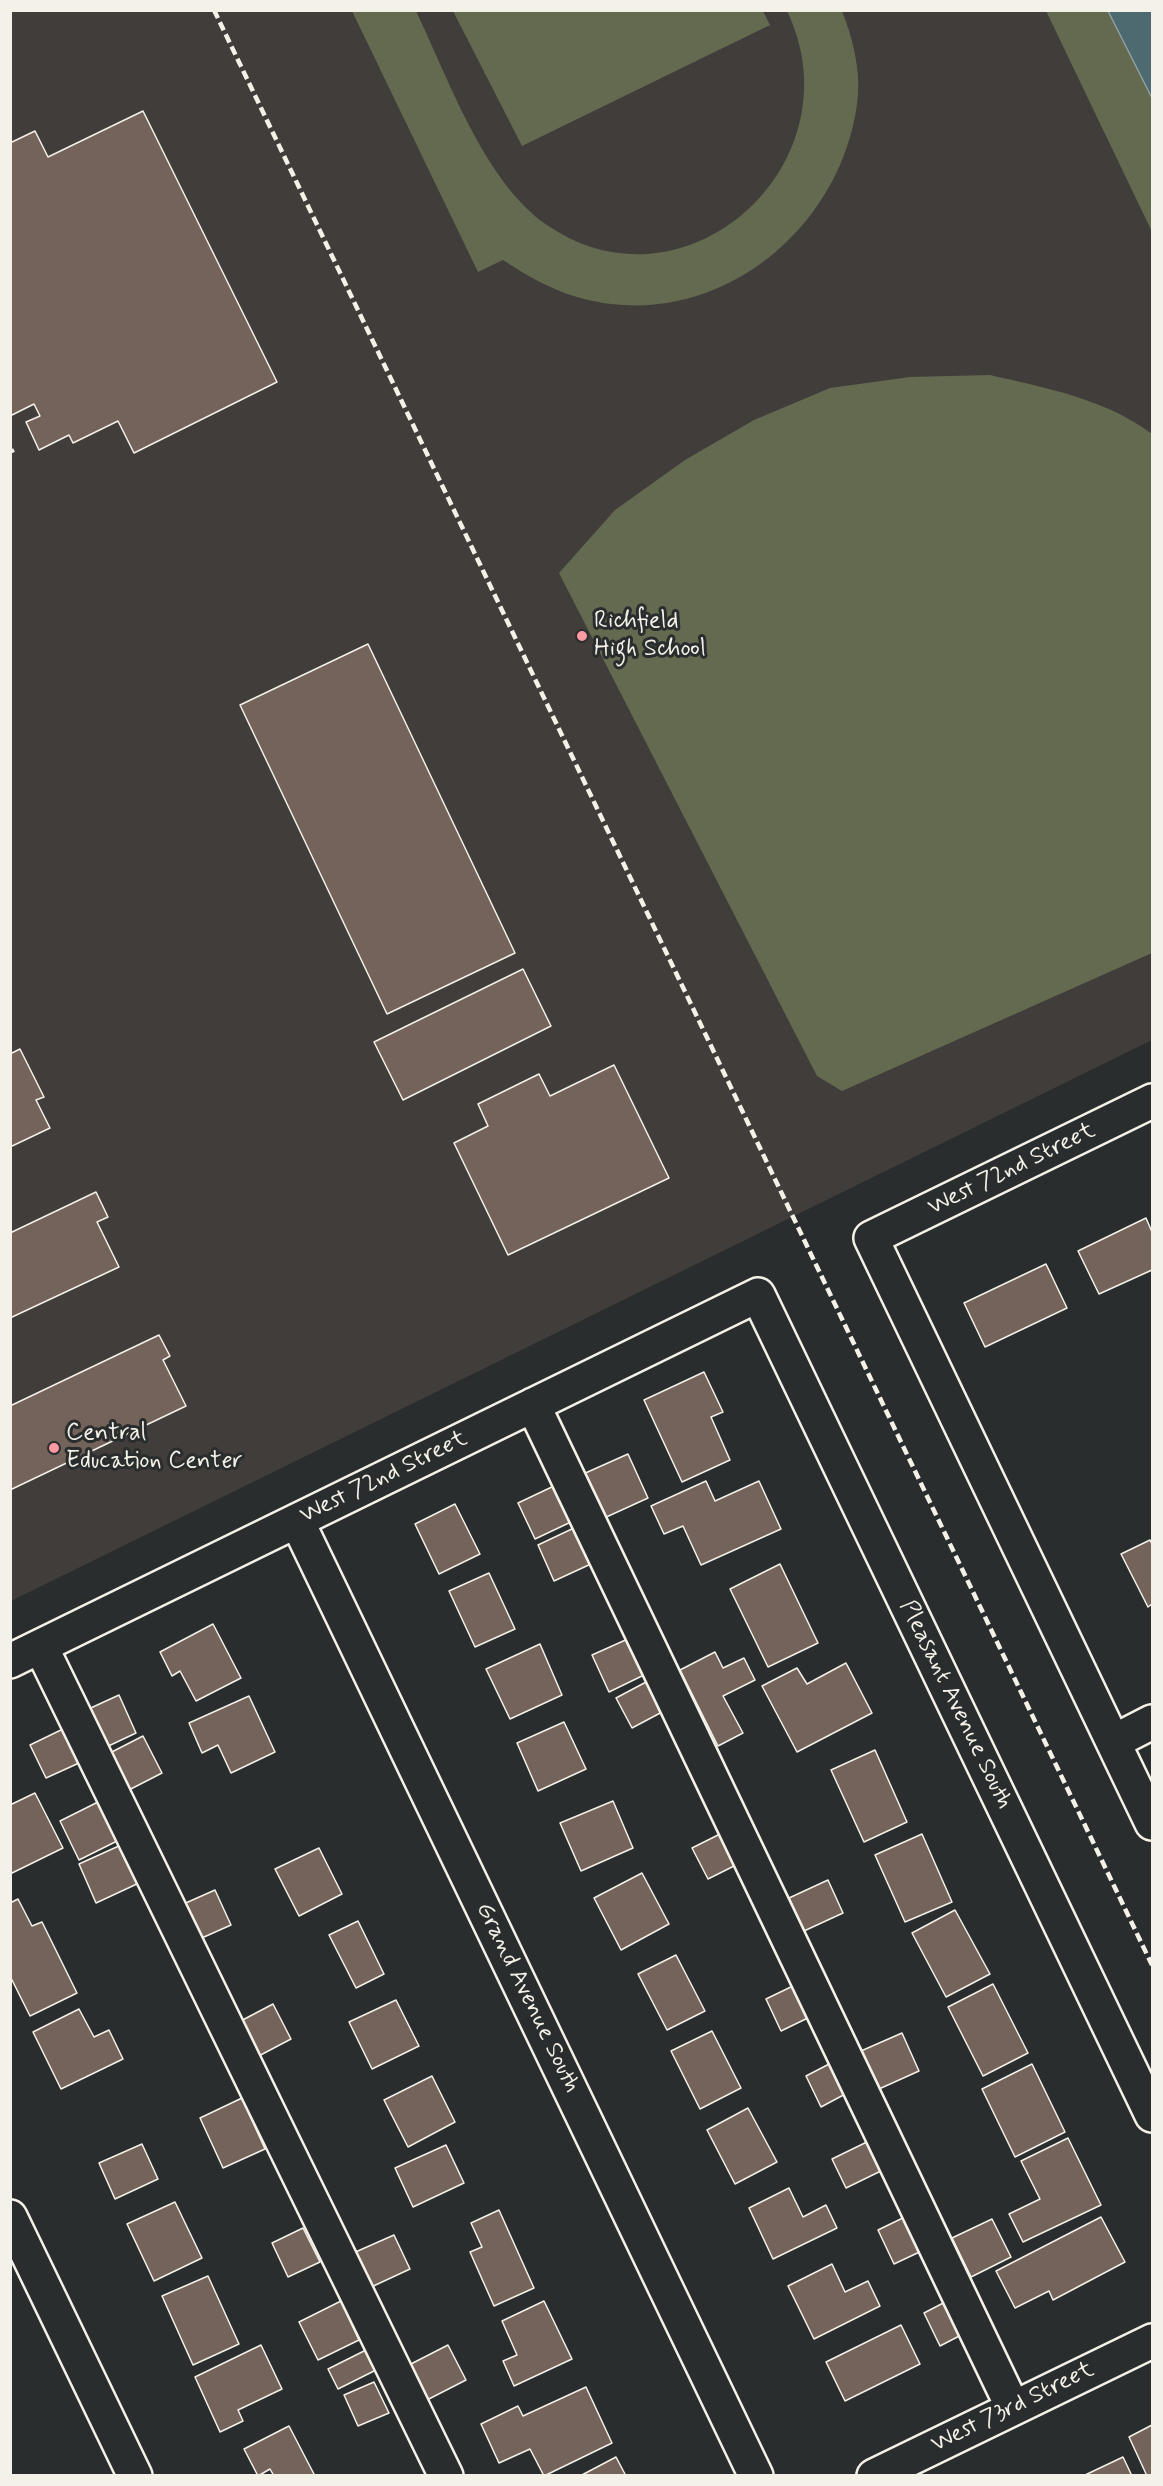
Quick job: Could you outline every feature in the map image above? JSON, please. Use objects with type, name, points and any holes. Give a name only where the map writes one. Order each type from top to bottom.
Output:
[{"type":"street","name":"West 72nd Street","points":[[1115,1741],[871,1238],[1152,1101]]},
{"type":"street","name":"West 72nd Street","points":[[10,1661],[758,1295]]},
{"type":"street","name":"Pleasant Avenue South","points":[[758,1295],[1152,2115]]},
{"type":"street","points":[[533,1405],[1014,2408]]},
{"type":"street","name":"Grand Avenue South","points":[[297,1521],[756,2475]]},
{"type":"street","points":[[40,1647],[446,2475]]},
{"type":"street","points":[[1152,1722],[1115,1741],[1152,1822]]},
{"type":"street","points":[[10,2217],[135,2475]]},
{"type":"street","name":"West 73rd Street","points":[[874,2475],[1152,2341]]},
{"type":"path","points":[[10,452],[16,449]]},
{"type":"shaded area","name":"Richfield High School","points":[[11,11],[1046,11],[1152,232],[1152,1040],[11,1601]]},
{"type":"green space","points":[[352,11],[416,11],[470,127],[505,183],[525,206],[547,225],[600,250],[653,253],[703,240],[746,211],[780,171],[800,122],[803,68],[787,11],[842,11],[852,41],[858,74],[858,95],[849,140],[832,181],[808,219],[777,251],[741,277],[700,295],[657,304],[611,304],[596,302],[554,289],[503,260],[478,272]]},
{"type":"green space","points":[[453,11],[763,11],[770,25],[522,146]]},
{"type":"green space","points":[[1046,11],[1152,11],[1152,232]]},
{"type":"green space","points":[[990,375],[1054,390],[1095,403],[1134,422],[1152,434],[1152,953],[842,1091],[817,1076],[559,573],[615,510],[685,460],[754,420],[830,388],[910,377]]},
{"type":"water","points":[[1108,11],[1152,11],[1152,98]]},
{"type":"building","points":[[143,111],[277,382],[134,453],[118,421],[73,443],[69,435],[39,450],[26,422],[40,416],[34,404],[10,416],[10,143],[35,131],[48,157]]},
{"type":"building","points":[[368,644],[515,953],[387,1014],[240,705]]},
{"type":"building","points":[[523,969],[551,1026],[403,1100],[374,1042]]},
{"type":"building","points":[[20,1049],[44,1097],[36,1100],[50,1128],[10,1147],[10,1054]]},
{"type":"building","points":[[614,1065],[669,1178],[508,1255],[454,1143],[488,1126],[478,1104],[539,1074],[550,1096]]},
{"type":"building","points":[[96,1192],[108,1217],[97,1222],[119,1267],[10,1318],[10,1233]]},
{"type":"building","points":[[1146,1218],[1152,1232],[1152,1270],[1099,1294],[1078,1251]]},
{"type":"building","points":[[1046,1264],[1067,1308],[985,1347],[964,1303]]},
{"type":"building","name":"Central Education Center","points":[[159,1335],[170,1356],[163,1360],[186,1406],[10,1490],[10,1406]]},
{"type":"building","points":[[704,1372],[723,1412],[711,1417],[730,1460],[682,1482],[644,1400]]},
{"type":"building","points":[[628,1454],[648,1498],[602,1519],[581,1475]]},
{"type":"building","points":[[706,1481],[715,1501],[759,1481],[781,1529],[701,1565],[683,1526],[664,1534],[651,1506]]},
{"type":"building","points":[[556,1485],[573,1521],[535,1539],[518,1503]]},
{"type":"building","points":[[455,1504],[480,1554],[439,1574],[415,1524]]},
{"type":"building","points":[[576,1527],[593,1563],[554,1581],[538,1545]]},
{"type":"building","points":[[1150,1540],[1152,1544],[1152,1604],[1148,1607],[1121,1554]]},
{"type":"building","points":[[780,1564],[818,1643],[768,1667],[730,1589]]},
{"type":"building","points":[[489,1573],[515,1629],[475,1647],[449,1591]]},
{"type":"building","points":[[213,1624],[241,1678],[196,1701],[180,1671],[172,1676],[160,1652]]},
{"type":"building","points":[[630,1638],[646,1674],[609,1692],[592,1655]]},
{"type":"building","points":[[540,1644],[562,1695],[510,1719],[486,1669]]},
{"type":"building","points":[[715,1652],[723,1668],[744,1658],[755,1680],[723,1696],[743,1733],[718,1746],[680,1670]]},
{"type":"building","points":[[846,1663],[872,1713],[797,1752],[762,1686],[797,1668],[807,1684]]},
{"type":"building","points":[[648,1681],[664,1711],[632,1728],[616,1698]]},
{"type":"building","points":[[119,1695],[136,1733],[100,1750],[82,1712]]},
{"type":"building","points":[[249,1696],[275,1752],[231,1773],[218,1745],[202,1753],[189,1723]]},
{"type":"building","points":[[564,1722],[586,1769],[538,1791],[517,1743]]},
{"type":"building","points":[[63,1729],[79,1763],[46,1778],[30,1745]]},
{"type":"building","points":[[143,1736],[162,1773],[123,1793],[104,1756]]},
{"type":"building","points":[[875,1750],[907,1822],[864,1842],[831,1770]]},
{"type":"building","points":[[35,1793],[63,1848],[10,1874],[10,1805]]},
{"type":"building","points":[[613,1801],[633,1848],[581,1871],[560,1823]]},
{"type":"building","points":[[98,1802],[117,1841],[79,1860],[60,1821]]},
{"type":"building","points":[[720,1834],[736,1865],[708,1879],[692,1848]]},
{"type":"building","points":[[922,1834],[952,1902],[905,1922],[875,1855]]},
{"type":"building","points":[[121,1845],[139,1883],[96,1903],[79,1864]]},
{"type":"building","points":[[319,1848],[342,1894],[299,1916],[275,1869]]},
{"type":"building","points":[[642,1873],[669,1924],[621,1950],[594,1898]]},
{"type":"building","points":[[828,1880],[843,1913],[804,1931],[789,1898]]},
{"type":"building","points":[[215,1890],[231,1925],[195,1941],[179,1906]]},
{"type":"building","points":[[18,1899],[32,1926],[42,1922],[77,1993],[30,2016],[10,1976],[10,1903]]},
{"type":"building","points":[[955,1910],[990,1974],[946,1997],[912,1933]]},
{"type":"building","points":[[358,1921],[384,1974],[356,1988],[329,1935]]},
{"type":"building","points":[[676,1955],[705,2011],[667,2030],[638,1974]]},
{"type":"building","points":[[799,1983],[814,2015],[781,2031],[766,1999]]},
{"type":"building","points":[[993,1984],[1028,2053],[983,2076],[948,2007]]},
{"type":"building","points":[[396,2000],[419,2046],[372,2069],[349,2022]]},
{"type":"building","points":[[273,2004],[291,2039],[253,2059],[235,2024]]},
{"type":"building","points":[[79,2009],[94,2037],[109,2030],[123,2059],[61,2089],[33,2032]]},
{"type":"building","points":[[712,2031],[741,2088],[700,2109],[671,2051]]},
{"type":"building","points":[[902,2033],[919,2071],[879,2089],[861,2051]]},
{"type":"building","points":[[833,2062],[849,2092],[821,2107],[806,2076]]},
{"type":"building","points":[[1032,2064],[1065,2132],[1015,2157],[982,2089]]},
{"type":"building","points":[[432,2076],[455,2122],[408,2147],[384,2100]]},
{"type":"building","points":[[242,2098],[265,2149],[223,2168],[200,2118]]},
{"type":"building","points":[[748,2108],[777,2162],[735,2184],[707,2130]]},
{"type":"building","points":[[1068,2138],[1101,2205],[1023,2242],[1009,2214],[1040,2199],[1021,2161]]},
{"type":"building","points":[[873,2139],[887,2168],[846,2188],[832,2159]]},
{"type":"building","points":[[142,2144],[158,2179],[115,2199],[99,2163]]},
{"type":"building","points":[[446,2145],[464,2183],[413,2207],[395,2168]]},
{"type":"building","points":[[789,2188],[803,2217],[826,2205],[837,2228],[773,2259],[749,2208]]},
{"type":"building","points":[[175,2202],[202,2258],[154,2281],[127,2224]]},
{"type":"building","points":[[499,2210],[534,2288],[494,2306],[470,2252],[482,2247],[471,2223]]},
{"type":"building","points":[[911,2214],[928,2248],[894,2264],[878,2230]]},
{"type":"building","points":[[1101,2217],[1125,2262],[1053,2300],[1049,2291],[1015,2308],[996,2271]]},
{"type":"building","points":[[992,2219],[1011,2257],[971,2277],[952,2238]]},
{"type":"building","points":[[303,2228],[320,2262],[288,2277],[272,2243]]},
{"type":"building","points":[[394,2235],[410,2269],[367,2289],[351,2254]]},
{"type":"building","points":[[832,2264],[845,2292],[868,2281],[880,2306],[814,2339],[788,2286]]},
{"type":"building","points":[[208,2276],[239,2344],[193,2365],[162,2296]]},
{"type":"building","points":[[949,2300],[965,2333],[940,2346],[924,2313]]},
{"type":"building","points":[[341,2301],[359,2340],[318,2360],[299,2322]]},
{"type":"building","points":[[544,2301],[572,2359],[514,2386],[503,2361],[517,2355],[502,2321]]},
{"type":"building","points":[[901,2325],[920,2364],[845,2401],[826,2362]]},
{"type":"building","points":[[261,2345],[282,2389],[238,2410],[243,2421],[220,2432],[195,2377]]},
{"type":"building","points":[[448,2345],[466,2380],[425,2401],[407,2366]]},
{"type":"building","points":[[368,2349],[378,2369],[338,2389],[328,2369]]},
{"type":"building","points":[[374,2382],[389,2413],[358,2426],[344,2395]]},
{"type":"building","points":[[586,2387],[612,2443],[544,2476],[530,2449],[499,2463],[481,2424],[518,2406],[523,2416]]},
{"type":"building","points":[[1152,2425],[1152,2476],[1147,2476],[1129,2437]]},
{"type":"building","points":[[289,2426],[315,2476],[274,2476],[270,2469],[258,2476],[244,2449]]},
{"type":"building","points":[[616,2457],[626,2476],[580,2476]]},
{"type":"building","points":[[1123,2457],[1132,2476],[1083,2476]]},
{"type":"railway","points":[[214,10],[1152,1965]]},
{"type":"place","name":"Richfield High School","points":[[582,636]]},
{"type":"place","name":"Central Education Center","points":[[54,1448]]}]
